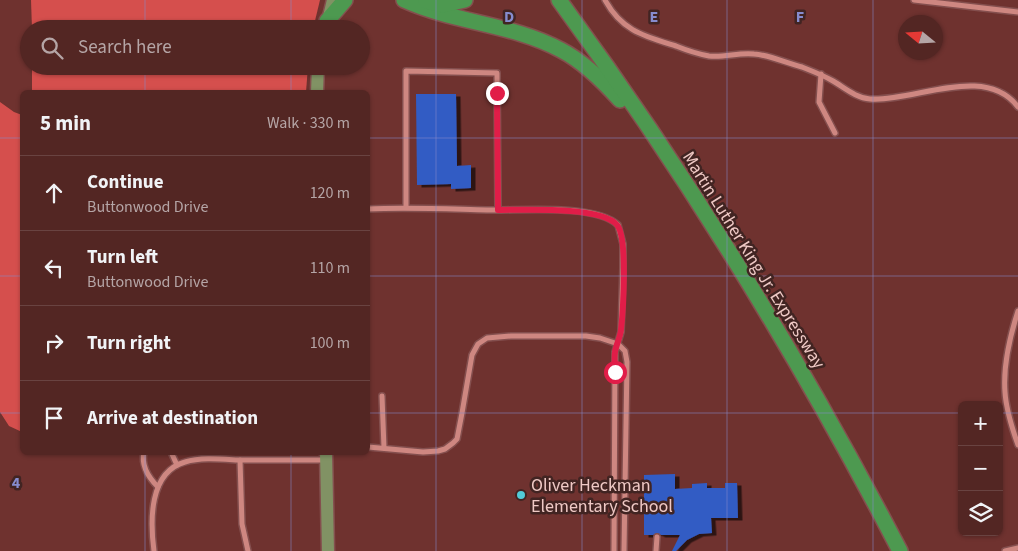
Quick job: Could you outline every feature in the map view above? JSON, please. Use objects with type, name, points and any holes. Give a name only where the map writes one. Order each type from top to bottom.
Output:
[{"type":"highway","points":[[331,20],[345,0]]},
{"type":"highway","points":[[404,0],[439,14],[524,35],[563,51],[598,76],[657,140]]},
{"type":"highway","points":[[422,0],[443,5],[465,0]]},
{"type":"highway","name":"Martin Luther King Jr. Expressway","points":[[559,0],[657,140],[738,266],[852,459],[900,551]]},
{"type":"highway","name":"Martin Luther King Jr. Expressway","points":[[571,0],[665,134],[747,260],[824,389],[912,551]]},
{"type":"main road","points":[[328,20],[333,0]]},
{"type":"main road","points":[[317,90],[318,75]]},
{"type":"main road","points":[[326,456],[328,551]]},
{"type":"street","points":[[605,0],[624,24],[632,31],[646,37],[708,56],[740,53],[756,54],[821,74],[855,95],[869,99],[886,99],[973,85],[990,88],[1005,95],[1017,105]]},
{"type":"street","points":[[914,0],[1018,12]]},
{"type":"street","points":[[406,207],[406,71],[488,73],[497,74],[498,210]]},
{"type":"street","points":[[821,74],[820,102],[835,133]]},
{"type":"street","points":[[1017,105],[1018,97]]},
{"type":"street","points":[[370,209],[406,207],[572,211],[610,220],[618,226],[624,253],[621,332],[615,352],[614,551]]},
{"type":"street","points":[[1018,312],[1008,355],[1005,392],[1011,425],[1018,445]]},
{"type":"street","points":[[370,447],[423,452],[445,449],[453,443],[462,413],[472,355],[474,349],[482,340],[496,337],[576,336],[600,338],[618,344],[625,351],[627,362],[624,551]]},
{"type":"street","points":[[382,396],[384,448]]},
{"type":"street","points":[[144,455],[146,470],[158,487]]},
{"type":"street","points":[[172,455],[177,465]]},
{"type":"street","points":[[154,551],[152,513],[154,499],[158,487],[177,465],[190,460],[326,456]]},
{"type":"street","points":[[240,460],[242,524],[248,551]]},
{"type":"street","points":[[656,551],[657,537]]},
{"type":"street","points":[[1005,551],[1018,548]]},
{"type":"shaded area","points":[[31,0],[320,0],[315,20],[32,20]]},
{"type":"shaded area","points":[[32,75],[307,75],[306,90],[32,90]]},
{"type":"shaded area","points":[[0,102],[20,114],[20,431],[9,426],[0,412]]},
{"type":"building","points":[[416,94],[456,94],[457,166],[471,165],[471,188],[451,189],[451,184],[417,185]]},
{"type":"building","points":[[675,474],[675,489],[692,488],[692,484],[707,483],[707,488],[725,488],[725,483],[737,483],[738,518],[711,518],[712,533],[699,534],[687,540],[676,551],[672,551],[680,535],[661,535],[657,533],[644,535],[644,475]]},
{"type":"place","name":"Oliver Heckman Elementary School","points":[[521,495]]},
{"type":"route","points":[[497,93],[498,210],[560,210],[588,213],[615,222],[620,230],[624,253],[621,332],[615,352],[615,372]]}]
